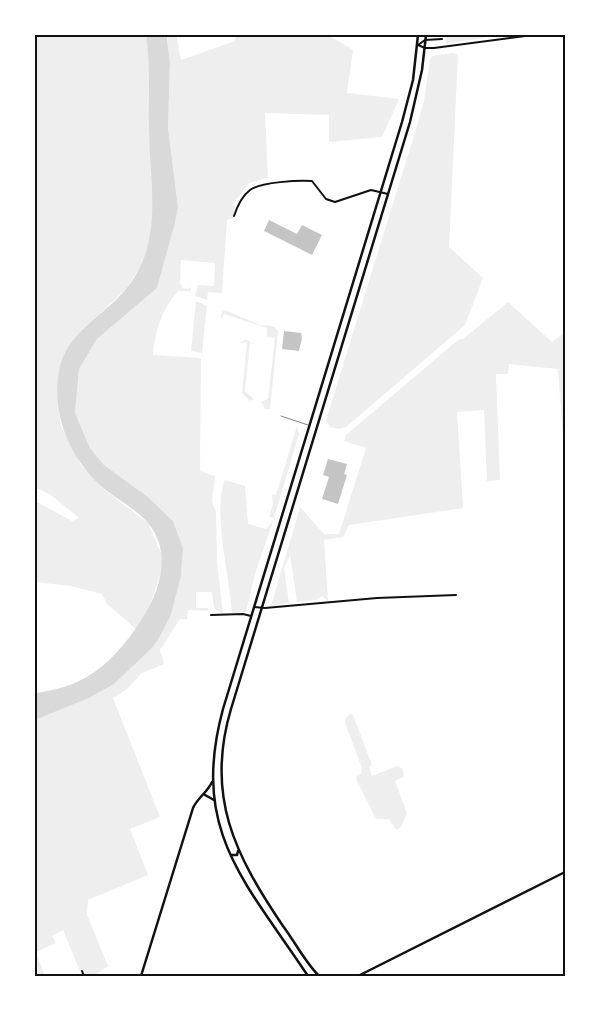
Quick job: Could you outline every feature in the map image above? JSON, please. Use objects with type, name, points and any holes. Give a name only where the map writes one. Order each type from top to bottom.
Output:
[{"type":"main road","points":[[308,976],[254,897],[229,854],[220,829],[214,800],[212,782],[213,758],[217,730],[407,107],[418,45],[418,35]]},
{"type":"main road","points":[[319,976],[265,900],[238,849],[223,798],[220,776],[222,752],[229,714],[416,100],[426,35]]},
{"type":"main road","points":[[141,976],[194,808],[197,800],[205,795],[212,782]]},
{"type":"main road","points":[[205,795],[214,800]]},
{"type":"main road","points":[[229,854],[237,855],[238,849]]},
{"type":"main road","points":[[358,976],[565,872]]},
{"type":"street","points":[[418,45],[425,48],[533,35]]},
{"type":"street","points":[[418,45],[425,40],[442,39]]},
{"type":"street","points":[[234,216],[244,196],[254,188],[302,181],[312,181],[326,199],[335,202],[371,190],[388,194]]},
{"type":"street","points":[[254,607],[456,595]]},
{"type":"street","points":[[211,615],[244,614],[251,616]]},
{"type":"street","points":[[82,971],[84,976]]},
{"type":"lane","points":[[281,416],[309,426]]},
{"type":"shaded area","points":[[35,35],[146,35],[150,64],[149,131],[153,184],[153,230],[141,266],[126,289],[83,329],[59,411],[61,426],[81,465],[106,491],[148,523],[161,553],[163,567],[146,616],[136,629],[107,604],[102,594],[71,586],[35,582],[35,501],[72,521],[79,518],[51,495],[35,487]]},
{"type":"shaded area","points":[[146,35],[167,35],[170,63],[168,128],[178,208],[157,288],[97,339],[79,369],[75,413],[90,448],[104,465],[149,498],[173,521],[183,548],[181,576],[171,615],[158,640],[150,650],[114,684],[89,698],[35,720],[35,693],[50,691],[76,682],[88,676],[108,661],[128,639],[146,613],[159,583],[161,552],[157,537],[148,523],[139,514],[107,491],[83,466],[66,437],[58,405],[57,388],[63,357],[69,346],[77,335],[126,289],[138,271],[146,252],[150,233],[152,193]]},
{"type":"shaded area","points":[[167,35],[176,35],[181,60],[235,41],[236,35],[328,35],[353,50],[347,93],[399,99],[382,137],[329,142],[329,115],[265,113],[268,178],[249,183],[232,205],[235,206],[233,218],[227,220],[222,293],[208,292],[207,300],[195,296],[198,285],[214,286],[215,263],[181,260],[180,284],[182,288],[189,289],[190,286],[191,291],[178,291],[168,305],[158,328],[153,355],[201,358],[200,471],[215,476],[212,502],[216,512],[217,562],[223,614],[214,608],[212,592],[196,592],[196,608],[208,608],[208,611],[188,610],[187,619],[180,619],[160,650],[164,664],[142,673],[126,690],[113,698],[160,817],[130,829],[148,875],[88,900],[87,915],[108,966],[94,976],[82,976],[63,930],[52,936],[56,943],[36,952],[45,976],[35,976],[35,720],[89,698],[114,684],[150,650],[158,640],[171,615],[181,576],[183,548],[173,521],[149,498],[104,465],[90,448],[75,413],[79,369],[97,339],[157,288],[175,223],[178,208],[168,128],[170,63]]},
{"type":"shaded area","points":[[445,35],[500,35],[446,44]]},
{"type":"shaded area","points":[[454,53],[458,55],[449,247],[483,278],[465,325],[346,427],[338,429],[330,427],[326,420],[416,129],[424,101],[430,59],[432,56]]},
{"type":"shaded area","points":[[196,301],[207,306],[202,353],[191,351]]},
{"type":"shaded area","points":[[508,302],[552,342],[562,334],[565,335],[565,465],[558,369],[509,364],[508,374],[496,374],[500,480],[487,481],[484,410],[457,412],[463,508],[349,525],[343,537],[324,540],[328,601],[322,596],[316,600],[297,602],[290,555],[284,568],[289,603],[271,606],[300,507],[324,534],[339,534],[366,448],[344,441],[346,435],[458,340],[463,339]]},
{"type":"shaded area","points":[[225,310],[261,325],[272,326],[278,331],[270,409],[265,409],[261,402],[268,399],[275,338],[267,337],[267,328],[224,314],[221,320],[221,313]]},
{"type":"shaded area","points":[[245,339],[257,345],[250,343],[245,391],[254,399],[250,401],[242,393],[247,342],[240,343]]},
{"type":"shaded area","points":[[297,426],[299,434],[274,518],[269,517],[273,504],[272,494],[276,495]]},
{"type":"shaded area","points":[[225,480],[245,486],[248,524],[266,529],[273,521],[255,574],[246,612],[232,613],[220,508],[221,492]]},
{"type":"shaded area","points":[[350,714],[353,715],[372,765],[369,767],[372,776],[397,766],[403,769],[404,777],[395,781],[407,813],[401,827],[396,830],[389,819],[376,819],[358,783],[356,777],[361,774],[362,768],[345,723],[346,718]]},
{"type":"building","points":[[269,220],[297,234],[302,225],[322,235],[312,255],[264,231]]},
{"type":"building","points":[[284,331],[301,333],[302,338],[299,351],[282,349]]},
{"type":"building","points":[[328,459],[347,464],[344,474],[347,475],[338,504],[322,499],[329,477],[323,475]]}]
